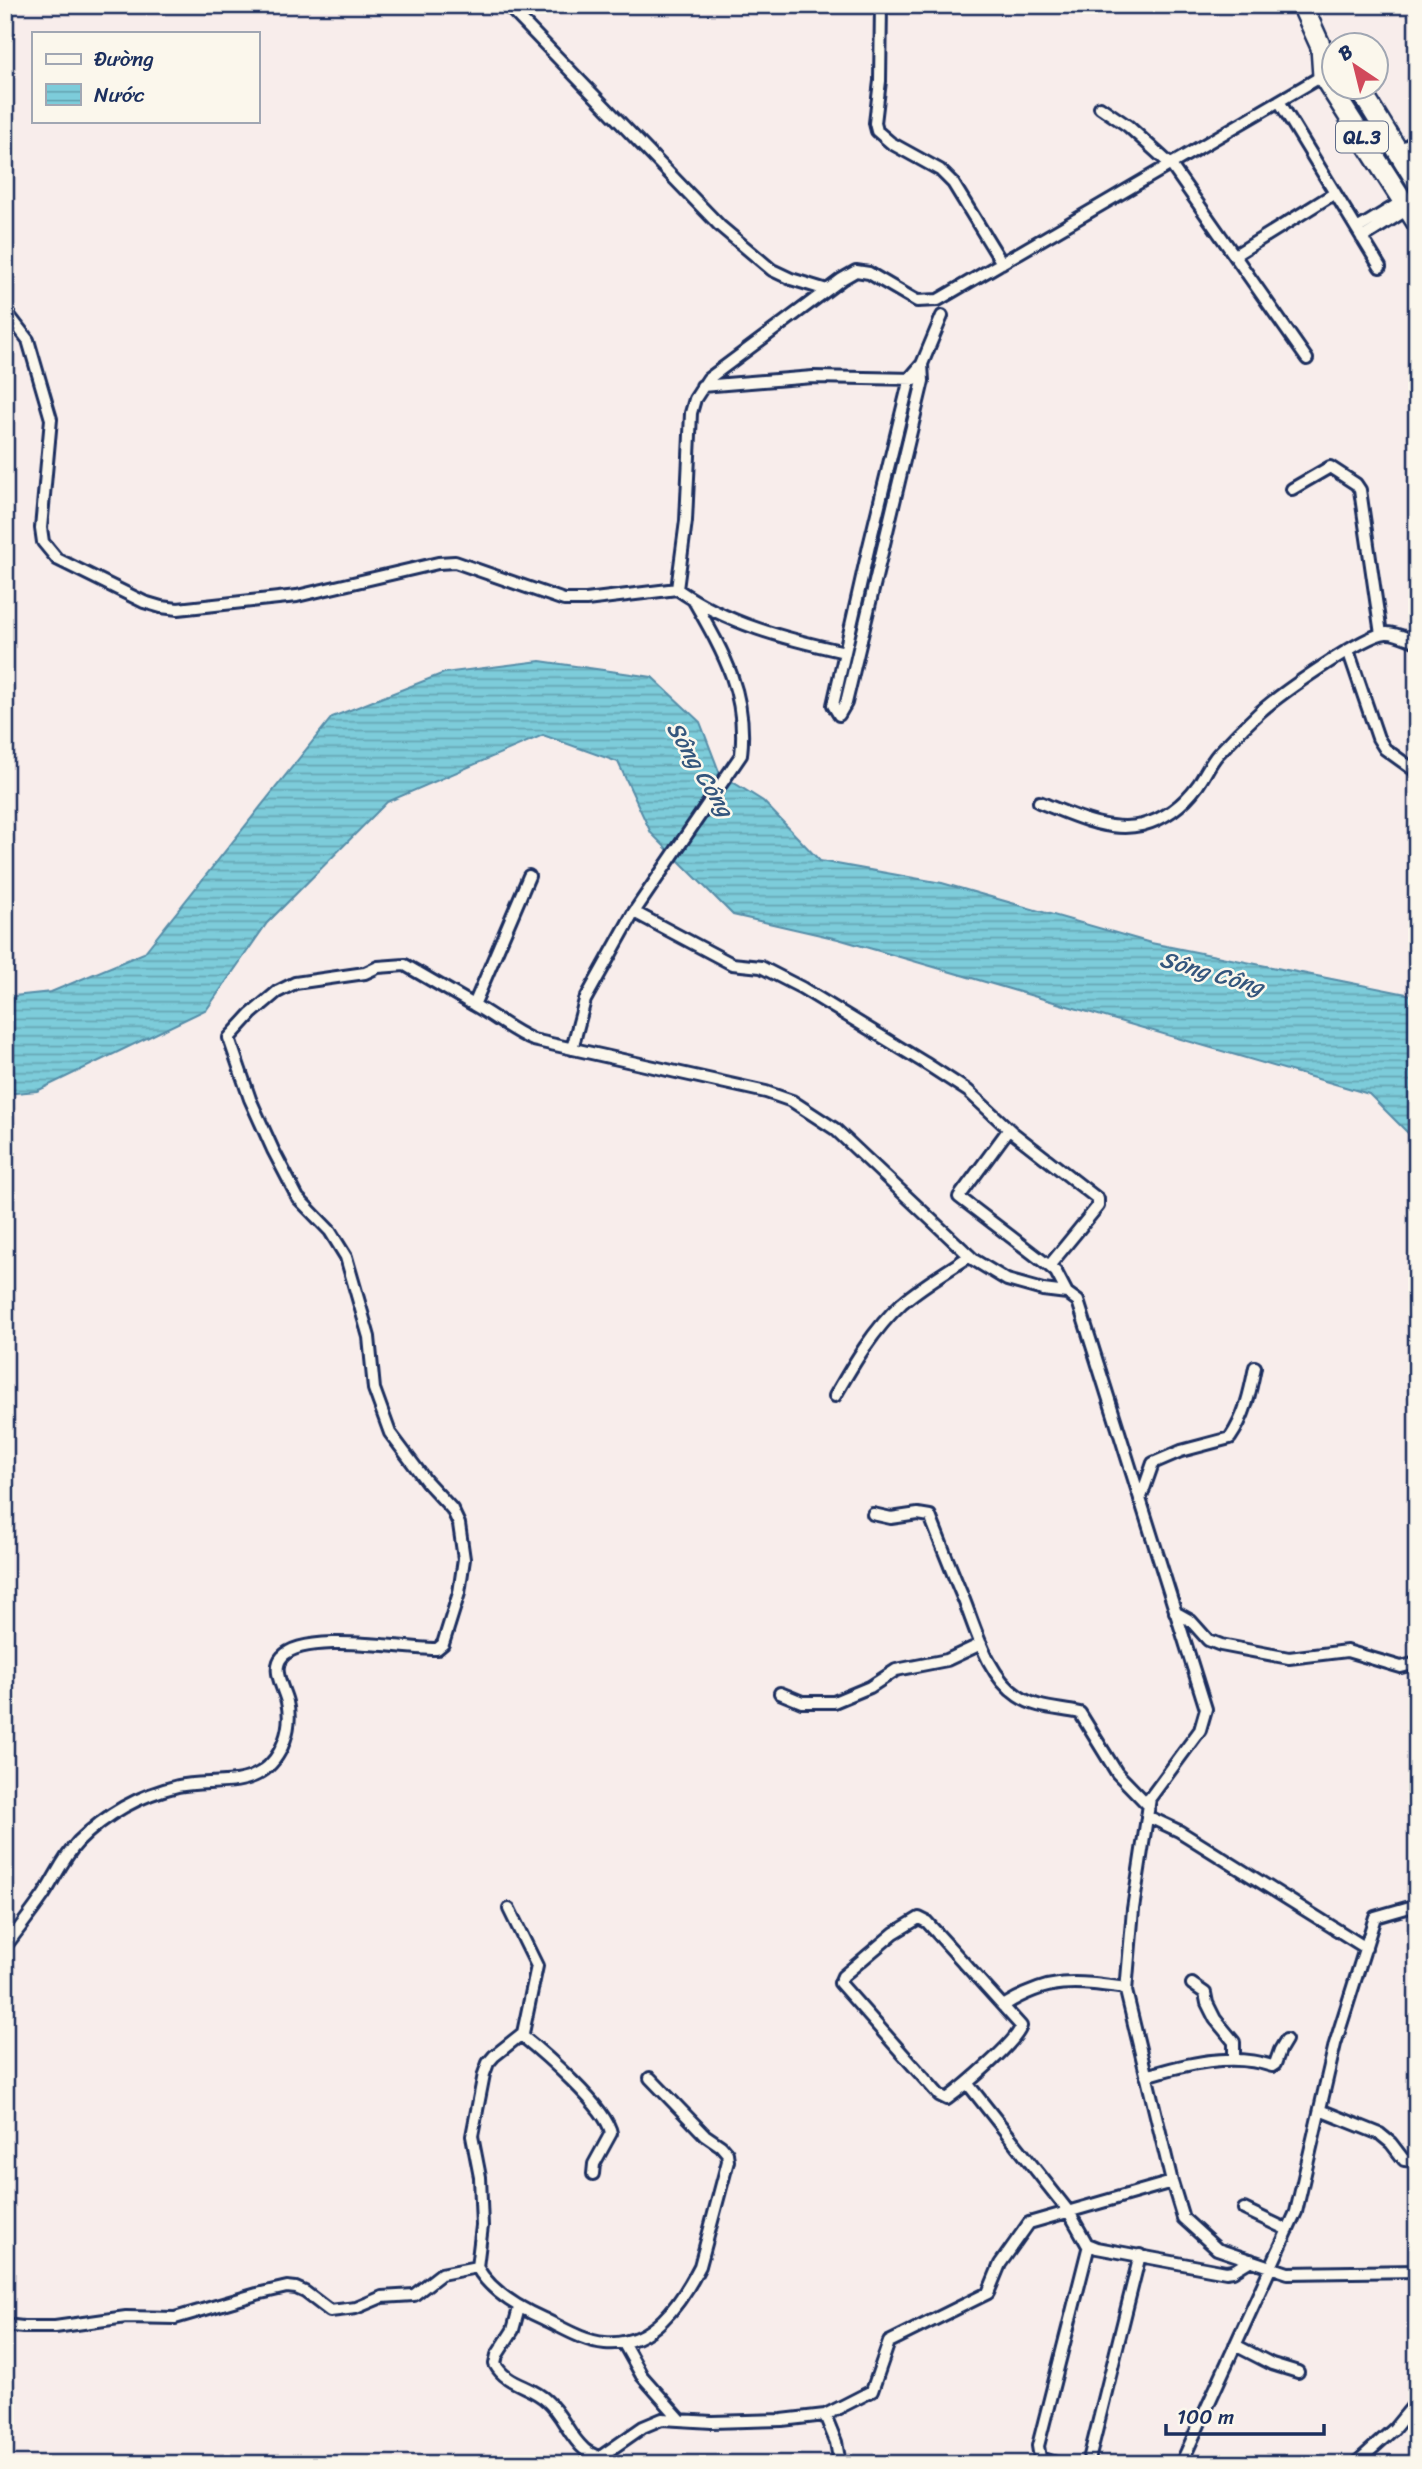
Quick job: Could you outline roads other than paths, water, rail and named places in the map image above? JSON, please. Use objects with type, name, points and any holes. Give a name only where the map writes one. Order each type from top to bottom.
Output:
[{"type":"highway","name":"QL.3","points":[[1302,5],[1320,38]]},
{"type":"highway","name":"QL.3","points":[[1346,102],[1409,211]]},
{"type":"highway","name":"QL.3","points":[[1368,102],[1417,182]]},
{"type":"street","points":[[507,5],[720,226],[772,270],[827,290]]},
{"type":"street","points":[[909,5],[882,6],[880,81],[875,123],[877,131],[891,143],[940,170],[953,183],[1002,263]]},
{"type":"street","points":[[677,589],[686,521],[691,413],[702,386],[827,290],[856,271],[869,273],[917,301],[938,300],[1320,77]]},
{"type":"street","points":[[1279,101],[1380,267]]},
{"type":"street","points":[[1100,107],[1128,126],[1171,165],[1307,359]]},
{"type":"street","points":[[1398,151],[1417,140]]},
{"type":"street","points":[[1235,255],[1335,193]]},
{"type":"street","points":[[1360,234],[1409,211]]},
{"type":"street","points":[[925,360],[910,378],[833,705],[838,715],[846,702],[923,381],[925,360],[948,294]]},
{"type":"street","points":[[5,310],[28,340],[51,419],[41,528],[43,542],[57,559],[144,602],[178,609],[297,596],[438,563],[455,562],[564,600],[586,600],[677,589],[721,615],[776,635],[845,652]]},
{"type":"street","points":[[702,386],[813,377],[910,378],[923,381]]},
{"type":"street","points":[[1292,489],[1330,467],[1356,484],[1360,490],[1381,634]]},
{"type":"street","points":[[572,1049],[585,1000],[634,912],[741,755],[743,733],[740,699],[732,672],[694,601]]},
{"type":"street","points":[[1039,802],[1106,825],[1140,825],[1149,822],[1176,809],[1198,786],[1216,757],[1264,708],[1348,650],[1388,632],[1417,642]]},
{"type":"street","points":[[1348,650],[1378,738],[1385,749],[1417,772]]},
{"type":"street","points":[[474,1005],[529,876]]},
{"type":"street","points":[[634,912],[732,964],[761,967],[802,988],[968,1091],[1009,1129],[1099,1203],[1049,1266]]},
{"type":"street","points":[[5,1947],[77,1843],[124,1806],[179,1786],[257,1775],[271,1765],[281,1750],[288,1727],[288,1705],[277,1671],[281,1657],[302,1647],[329,1643],[368,1643],[410,1649],[438,1649],[443,1644],[459,1593],[464,1559],[459,1524],[452,1509],[426,1481],[390,1433],[374,1389],[369,1337],[346,1257],[330,1231],[298,1198],[250,1099],[229,1038],[251,1014],[277,992],[295,983],[365,973],[378,967],[405,965],[500,1019],[518,1034],[533,1040],[766,1092],[792,1101],[835,1129],[970,1256],[1007,1280],[1042,1290],[1067,1293]]},
{"type":"street","points":[[1009,1129],[959,1197],[1056,1272],[1067,1293],[1077,1301],[1206,1709],[1200,1730],[1150,1798],[1133,1909],[1126,1988],[1183,2218],[1217,2249],[1288,2273],[1417,2271]]},
{"type":"street","points":[[835,1396],[856,1358],[902,1304],[970,1256]]},
{"type":"street","points":[[1140,1500],[1153,1463],[1181,1451],[1230,1438],[1243,1415],[1255,1367]]},
{"type":"street","points":[[873,1514],[891,1518],[918,1514],[930,1516],[981,1644],[993,1669],[1007,1688],[1021,1698],[1044,1707],[1080,1713],[1117,1773],[1148,1811],[1366,1948]]},
{"type":"street","points":[[1175,1612],[1191,1621],[1208,1640],[1235,1648],[1289,1658],[1347,1651],[1401,1667],[1417,1662]]},
{"type":"street","points":[[780,1693],[802,1702],[834,1702],[870,1687],[896,1670],[947,1661],[981,1644]]},
{"type":"street","points":[[1181,2464],[1288,2230],[1301,2193],[1335,2044],[1376,1917],[1417,1905]]},
{"type":"street","points":[[509,1909],[537,1966],[521,2035],[494,2056],[484,2074],[472,2137],[480,2177],[482,2226],[477,2267],[486,2281],[519,2308],[585,2338],[605,2343],[624,2342],[654,2328],[693,2280],[700,2266],[728,2161],[727,2153],[721,2146],[705,2135],[650,2078]]},
{"type":"street","points":[[919,1918],[927,1922],[1003,2006],[1021,2026],[1020,2031],[968,2084],[947,2099],[939,2095],[841,1985],[841,1980],[894,1933],[919,1918]]},
{"type":"street","points":[[1003,2006],[1054,1983],[1072,1981],[1126,1988]]},
{"type":"street","points":[[1192,1984],[1205,1993],[1215,2019],[1234,2042],[1234,2060]]},
{"type":"street","points":[[521,2035],[555,2065],[605,2118],[611,2133],[594,2164],[593,2174]]},
{"type":"street","points":[[1146,2076],[1205,2062],[1254,2061],[1272,2066],[1286,2040]]},
{"type":"street","points":[[968,2084],[1069,2212],[1089,2245],[1038,2446],[1041,2458],[1059,2464]]},
{"type":"street","points":[[1320,2110],[1380,2134],[1404,2160],[1417,2161]]},
{"type":"street","points":[[519,2308],[513,2330],[495,2364],[507,2379],[547,2400],[583,2449],[603,2460],[653,2421],[782,2420],[825,2414],[872,2392],[889,2342],[988,2293],[1000,2264],[1029,2223],[1172,2182]]},
{"type":"street","points":[[1244,2209],[1288,2230]]},
{"type":"street","points":[[1089,2245],[1226,2272],[1233,2271],[1251,2260]]},
{"type":"street","points":[[1088,2464],[1140,2255]]},
{"type":"street","points":[[5,2325],[23,2328],[55,2327],[126,2317],[175,2318],[287,2287],[304,2292],[330,2311],[356,2308],[382,2297],[414,2295],[441,2274],[477,2267]]},
{"type":"street","points":[[624,2342],[634,2365],[680,2419]]},
{"type":"street","points":[[1235,2346],[1272,2364],[1298,2372]]},
{"type":"street","points":[[1354,2464],[1394,2429],[1417,2401]]},
{"type":"street","points":[[825,2414],[836,2442],[840,2464]]},
{"type":"water","name":"Sông Công","points":[[540,661],[652,677],[700,722],[720,774],[763,801],[820,861],[942,883],[1151,943],[1417,996],[1417,1142],[1369,1094],[838,939],[733,915],[651,833],[618,762],[543,735],[387,802],[267,923],[207,1009],[37,1091],[5,1094],[5,997],[51,992],[144,953],[332,717],[444,673]]}]
